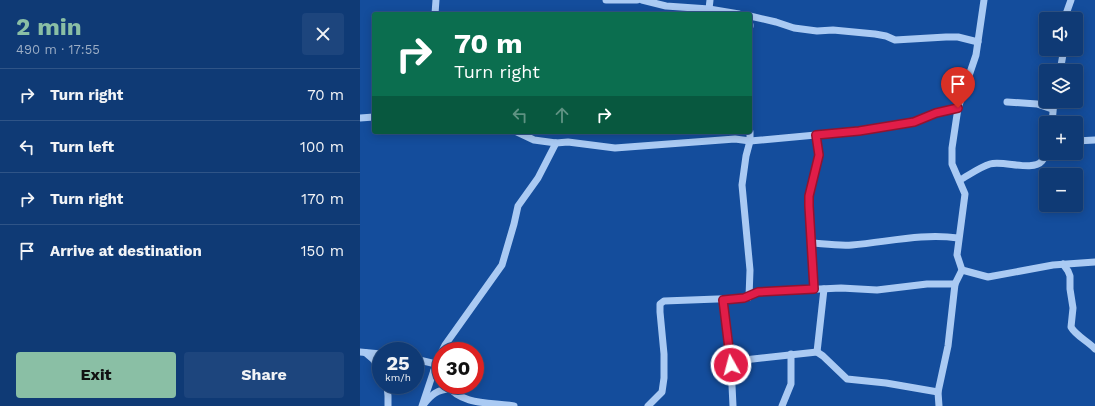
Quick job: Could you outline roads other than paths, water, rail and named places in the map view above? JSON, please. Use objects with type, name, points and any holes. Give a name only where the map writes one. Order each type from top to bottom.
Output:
[{"type":"street","points":[[435,12],[436,0]]},
{"type":"street","points":[[606,0],[636,0]]},
{"type":"street","points":[[642,0],[666,6],[709,9],[727,12]]},
{"type":"street","points":[[709,9],[710,0]]},
{"type":"street","points":[[939,406],[938,392],[948,346],[955,284],[962,270],[957,255],[958,238],[964,210],[965,194],[952,164],[952,148],[958,108],[976,55],[984,0]]},
{"type":"street","points":[[1067,12],[1072,0]]},
{"type":"street","points":[[752,16],[794,28],[817,31],[832,30],[875,34],[886,36],[895,40],[958,37],[978,42]]},
{"type":"street","points":[[1007,102],[1039,104]]},
{"type":"street","points":[[521,134],[534,140],[556,143],[568,142],[615,148],[735,139],[750,141],[859,131],[914,122],[936,113],[958,108]]},
{"type":"street","points":[[360,118],[372,117]]},
{"type":"street","points":[[749,297],[750,270],[742,185],[750,134]]},
{"type":"street","points":[[814,289],[812,243],[809,226],[809,196],[819,155],[816,135]]},
{"type":"street","points":[[1083,141],[1095,140]]},
{"type":"street","points":[[447,342],[502,265],[518,206],[538,178],[556,143]]},
{"type":"street","points":[[960,180],[991,164],[1000,163],[1023,166],[1036,165],[1042,160]]},
{"type":"street","points":[[812,243],[850,245],[918,237],[946,236],[958,238]]},
{"type":"street","points":[[962,270],[988,277],[1063,264],[1095,262]]},
{"type":"street","points":[[1063,264],[1070,276],[1070,289],[1073,308],[1071,327],[1095,349]]},
{"type":"street","points":[[648,406],[662,392],[664,378],[664,354],[660,304],[664,301],[704,298],[723,300],[749,297],[758,292],[814,289],[877,290],[927,284],[955,284]]},
{"type":"street","points":[[816,352],[824,289]]},
{"type":"street","points":[[723,300],[731,365],[733,406]]},
{"type":"street","points":[[363,352],[372,358]]},
{"type":"street","points":[[731,365],[735,361],[816,352],[823,356],[847,379],[886,383],[938,392]]},
{"type":"street","points":[[782,406],[791,384],[791,354]]},
{"type":"street","points":[[422,406],[432,377]]},
{"type":"street","points":[[388,394],[388,406]]},
{"type":"street","points":[[422,406],[433,394]]},
{"type":"street","points":[[457,394],[468,400],[514,406]]}]
